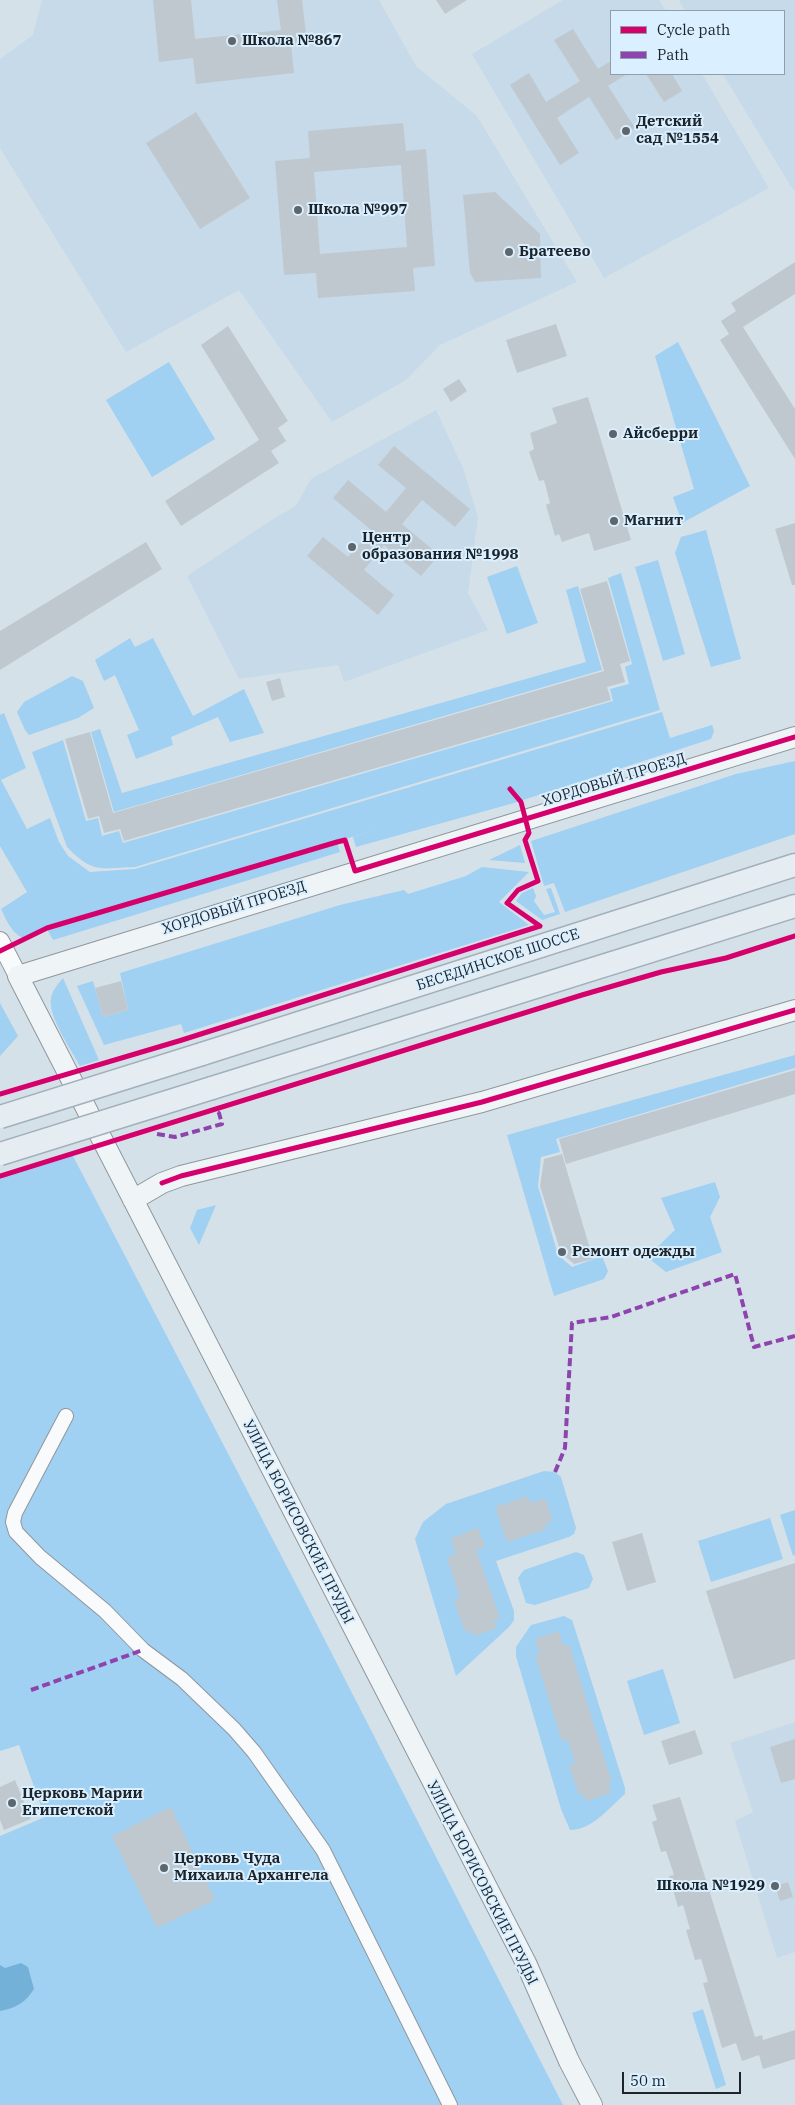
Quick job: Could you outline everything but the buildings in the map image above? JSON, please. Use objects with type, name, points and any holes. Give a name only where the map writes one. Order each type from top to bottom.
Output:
[{"type":"main road","name":"ХОРДОВЫЙ ПРОЕЗД","points":[[18,976],[795,737]]},
{"type":"main road","name":"БЕСЕДИНСКОЕ ШОССЕ","points":[[0,1117],[795,865]]},
{"type":"main road","points":[[0,1154],[795,906]]},
{"type":"main road","points":[[767,916],[795,913]]},
{"type":"main road","name":"УЛИЦА БОРИСОВСКИЕ ПРУДЫ","points":[[18,976],[526,1964],[569,2061],[592,2105]]},
{"type":"main road","points":[[133,1200],[162,1182],[181,1176],[482,1102],[795,1010]]},
{"type":"street","name":"УЛИЦА БОРИСОВСКИЕ ПРУДЫ","points":[[0,941],[18,976]]},
{"type":"street","points":[[66,1416],[15,1513],[13,1522],[16,1532],[40,1558],[105,1611],[143,1650],[182,1680],[234,1729],[254,1752],[323,1850],[450,2105]]},
{"type":"shaded area","points":[[42,0],[379,0],[416,66],[477,116],[577,282],[440,345],[406,380],[332,422],[239,290],[126,352],[0,148],[0,59],[33,35]]},
{"type":"shaded area","name":"Детский сад №1554","points":[[563,0],[659,0],[665,10],[610,10],[610,75],[703,75],[769,188],[604,278],[472,54]]},
{"type":"shaded area","points":[[679,0],[795,0],[795,189],[793,190],[724,75],[785,75],[785,10],[684,10]]},
{"type":"shaded area","points":[[678,342],[750,486],[682,523],[673,497],[694,489],[655,356]]},
{"type":"shaded area","points":[[169,362],[215,439],[152,477],[106,400]]},
{"type":"shaded area","name":"Центр образования №1998","points":[[436,410],[463,468],[478,517],[468,593],[488,630],[344,682],[338,665],[239,679],[187,576],[296,506],[311,479]]},
{"type":"shaded area","points":[[706,530],[741,659],[711,667],[675,553],[681,537]]},
{"type":"shaded area","points":[[658,560],[685,654],[663,661],[635,567]]},
{"type":"shaded area","points":[[517,566],[538,623],[507,634],[487,577]]},
{"type":"shaded area","points":[[621,573],[660,710],[135,867],[98,868],[84,862],[67,847],[32,752],[63,740],[86,821],[98,818],[102,836],[119,831],[123,843],[613,701],[610,689],[629,684],[625,667],[632,664],[608,578]]},
{"type":"shaded area","points":[[578,586],[602,670],[114,812],[91,732],[100,729],[122,793],[586,662],[566,590]]},
{"type":"shaded area","points":[[130,638],[135,647],[153,638],[193,716],[244,689],[264,733],[230,742],[218,717],[171,737],[173,745],[136,759],[127,735],[139,730],[115,675],[104,681],[95,660]]},
{"type":"shaded area","points":[[72,676],[83,681],[94,708],[78,718],[29,735],[17,712],[24,702]]},
{"type":"shaded area","points":[[662,712],[670,738],[712,725],[714,731],[711,739],[514,803],[356,847],[353,837],[382,828],[319,847],[337,842],[340,852],[53,940],[47,929],[26,939],[21,937],[10,927],[1,909],[27,892],[0,846],[0,715],[4,713],[26,768],[1,780],[27,829],[50,818],[59,842],[68,856],[90,872],[135,869]]},
{"type":"shaded area","points":[[795,761],[795,834],[565,912],[554,883],[544,886],[531,841],[736,774]]},
{"type":"shaded area","points":[[520,845],[525,863],[489,860]]},
{"type":"shaded area","points":[[482,867],[529,872],[499,902],[529,925],[184,1033],[181,1024],[104,1045],[77,986],[93,981],[103,1017],[128,1010],[120,973],[340,905],[404,890],[408,894],[466,876]]},
{"type":"shaded area","points":[[533,888],[536,896],[534,901],[544,915],[555,912],[546,889],[551,888],[560,914],[542,920],[516,901],[522,893]]},
{"type":"shaded area","points":[[63,978],[99,1060],[80,1066],[56,1023],[51,1005],[53,992]]},
{"type":"shaded area","points":[[0,1003],[18,1036],[0,1056]]},
{"type":"shaded area","points":[[795,1055],[795,1068],[556,1139],[560,1152],[541,1157],[538,1186],[558,1255],[572,1267],[602,1256],[608,1271],[604,1279],[554,1296],[507,1135]]},
{"type":"shaded area","points":[[72,1154],[309,1609],[563,2105],[0,2105],[0,1836],[45,1817],[19,1745],[0,1751],[0,1178]]},
{"type":"shaded area","points":[[715,1182],[720,1197],[710,1217],[722,1252],[666,1272],[647,1257],[675,1230],[661,1198]]},
{"type":"shaded area","points":[[216,1205],[199,1245],[190,1228],[197,1210]]},
{"type":"shaded area","points":[[544,1471],[555,1472],[561,1477],[576,1528],[574,1534],[496,1561],[514,1611],[514,1620],[509,1627],[456,1676],[415,1539],[423,1522],[446,1504]]},
{"type":"shaded area","points":[[795,1510],[795,1555],[793,1556],[780,1515]]},
{"type":"shaded area","points":[[770,1518],[783,1559],[711,1582],[698,1541]]},
{"type":"shaded area","points":[[576,1552],[584,1555],[593,1579],[589,1588],[535,1605],[526,1603],[518,1578],[524,1570]]},
{"type":"shaded area","points":[[564,1616],[572,1620],[625,1788],[625,1794],[600,1817],[586,1826],[570,1830],[561,1809],[516,1656],[516,1647],[531,1625]]},
{"type":"shaded area","points":[[663,1669],[680,1723],[644,1735],[627,1681]]},
{"type":"shaded area","name":"Школа №1929","points":[[795,1722],[795,1952],[777,1958],[735,1821],[753,1812],[730,1743]]},
{"type":"shaded area","points":[[21,1963],[28,1967],[34,1989],[28,1998],[20,2004],[0,2011],[0,1965],[5,1968]]},
{"type":"shaded area","points":[[703,2009],[726,2085],[716,2089],[692,2013]]},
{"type":"marked path","points":[[157,1134],[175,1137],[222,1124],[219,1113],[213,1110]]},
{"type":"marked path","points":[[555,1472],[565,1448],[572,1323],[611,1317],[735,1274],[754,1347],[795,1336]]},
{"type":"marked path","points":[[31,1690],[143,1650]]},
{"type":"cycle path","points":[[0,951],[47,928],[337,842],[345,840],[355,871],[795,737]]},
{"type":"cycle path","points":[[510,789],[521,802],[529,833],[525,840],[538,881],[518,890],[507,903],[540,926]]},
{"type":"cycle path","points":[[0,1094],[182,1040],[540,926]]},
{"type":"cycle path","points":[[0,1176],[582,995],[661,972],[726,958],[795,936]]},
{"type":"cycle path","points":[[162,1183],[181,1176],[482,1102],[795,1010]]},
{"type":"place","name":"Школа №867","points":[[232,41]]},
{"type":"place","name":"Детский сад №1554","points":[[626,131]]},
{"type":"place","name":"Школа №997","points":[[298,210]]},
{"type":"place","name":"Братеево","points":[[509,252]]},
{"type":"place","name":"Айсберри","points":[[613,434]]},
{"type":"place","name":"Магнит","points":[[614,521]]},
{"type":"place","name":"Центр образования №1998","points":[[352,547]]},
{"type":"place","name":"Ремонт одежды","points":[[562,1252]]},
{"type":"place","name":"Церковь Марии Египетской","points":[[12,1803]]},
{"type":"place","name":"Церковь Чуда Михаила Архангела","points":[[164,1868]]},
{"type":"place","name":"Школа №1929","points":[[775,1886]]}]
